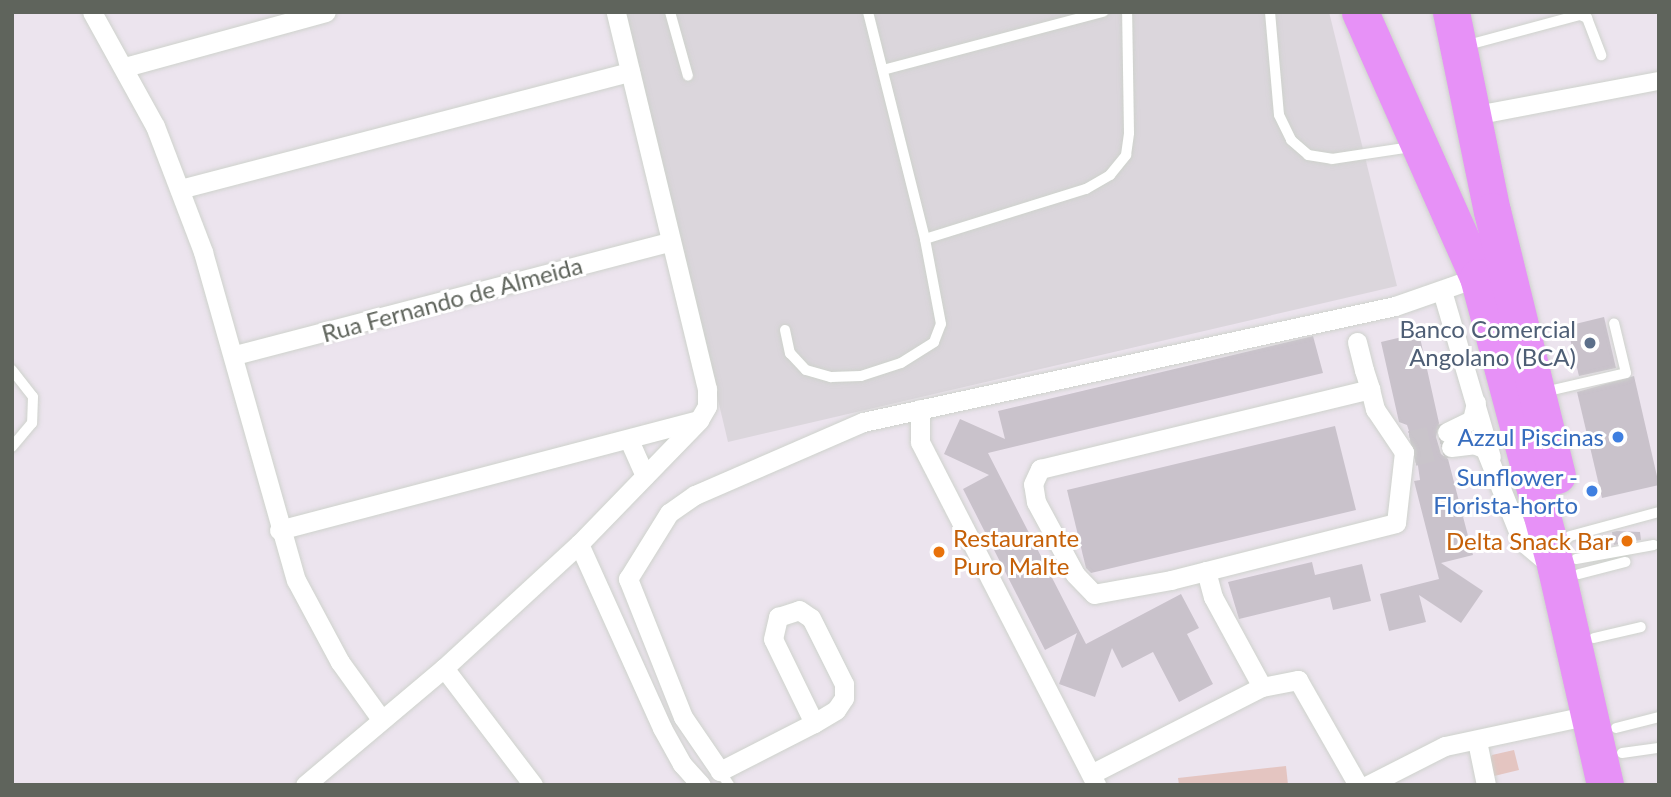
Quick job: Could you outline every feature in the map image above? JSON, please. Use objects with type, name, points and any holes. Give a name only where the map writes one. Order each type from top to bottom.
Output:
[{"type":"highway","points":[[1360,12],[1481,289],[1570,560],[1594,638],[1614,745],[1605,785]]},
{"type":"highway","points":[[1451,12],[1472,116],[1538,393],[1570,560],[1614,745]]},
{"type":"street","points":[[92,12],[125,67],[180,189],[235,355],[279,530],[296,580],[321,629],[381,719]]},
{"type":"street","points":[[125,67],[326,12]]},
{"type":"street","points":[[305,785],[444,668],[579,544],[699,420],[707,406],[707,389],[616,12]]},
{"type":"street","points":[[180,189],[630,72]]},
{"type":"street","name":"Rua Fernando de Almeida","points":[[235,355],[670,242]]},
{"type":"street","points":[[814,723],[773,639],[774,624],[791,610],[811,618],[845,691],[836,710],[725,778],[683,717],[666,681],[628,579],[633,564],[668,513],[695,495],[863,422],[1395,306],[1442,291],[1481,289],[1476,334],[1476,398],[1472,420],[1449,439],[1474,444],[1491,457]]},
{"type":"street","points":[[1442,291],[1476,398],[1491,457],[1522,541],[1570,560]]},
{"type":"street","points":[[1357,342],[1381,421],[1407,449],[1396,523],[1206,572],[1094,594],[1075,574],[1036,502],[1033,484],[1040,469],[1370,389]]},
{"type":"street","points":[[920,409],[920,442],[1094,780],[1262,687],[1282,680],[1298,680],[1358,785]]},
{"type":"street","points":[[279,530],[699,420]]},
{"type":"street","points":[[629,440],[645,476]]},
{"type":"street","points":[[579,544],[662,728],[682,764],[701,785]]},
{"type":"street","points":[[1206,572],[1213,597],[1262,687]]},
{"type":"street","points":[[444,668],[533,785]]},
{"type":"street","points":[[1368,785],[1445,746],[1477,741],[1614,745]]},
{"type":"street","points":[[1477,741],[1486,785]]},
{"type":"lane","points":[[670,12],[688,76]]},
{"type":"lane","points":[[785,330],[790,353],[806,370],[831,377],[861,376],[901,363],[934,342],[941,324],[925,239],[868,12]]},
{"type":"lane","points":[[883,70],[1104,12]]},
{"type":"lane","points":[[925,239],[1086,189],[1110,175],[1126,155],[1129,133],[1127,12]]},
{"type":"lane","points":[[1270,12],[1279,115],[1291,140],[1308,155],[1332,159],[1419,146]]},
{"type":"lane","points":[[1458,48],[1580,15],[1587,19],[1601,55]]},
{"type":"lane","points":[[1472,116],[1659,77]]},
{"type":"lane","points":[[1472,116],[1659,85]]},
{"type":"lane","points":[[1538,393],[1626,373],[1614,323]]},
{"type":"lane","points":[[12,370],[33,397],[32,424],[12,447]]},
{"type":"lane","points":[[1570,560],[1659,512]]},
{"type":"lane","points":[[1570,560],[1654,545]]},
{"type":"lane","points":[[1570,560],[1625,562]]},
{"type":"lane","points":[[1594,638],[1641,627]]},
{"type":"lane","points":[[1614,745],[1659,717]]},
{"type":"lane","points":[[1614,745],[1659,748]]},
{"type":"shaded area","points":[[626,12],[1329,12],[1397,286],[728,442]]},
{"type":"shaded area","points":[[1514,750],[1519,770],[1490,777],[1487,763],[1492,755]]},
{"type":"shaded area","points":[[1286,766],[1288,785],[1179,785],[1178,778]]},
{"type":"building","name":"Banco Comercial Angolano (BCA)","points":[[1604,317],[1616,368],[1579,376],[1567,326]]},
{"type":"building","points":[[1419,333],[1439,423],[1436,437],[1441,454],[1448,459],[1473,555],[1441,563],[1483,591],[1461,623],[1419,595],[1426,622],[1389,631],[1380,594],[1439,579],[1414,481],[1420,480],[1416,452],[1407,425],[1399,422],[1381,342]]},
{"type":"building","points":[[1313,336],[1323,373],[988,453],[1086,644],[1181,594],[1199,628],[1187,634],[1213,684],[1179,702],[1153,652],[1122,668],[1112,648],[1095,697],[1059,684],[1077,633],[1045,650],[963,489],[989,475],[944,454],[960,419],[1005,439],[998,411]]},
{"type":"building","name":"Azzul Piscinas","points":[[1634,376],[1659,485],[1602,498],[1577,392]]},
{"type":"building","points":[[1335,426],[1356,510],[1091,573],[1086,568],[1067,490]]},
{"type":"building","name":"Delta Snack Bar","points":[[1612,532],[1640,532],[1641,540],[1614,545]]},
{"type":"building","points":[[1312,562],[1315,575],[1362,564],[1371,601],[1333,610],[1330,597],[1239,619],[1228,582]]},
{"type":"tunnel","points":[[1410,440],[1447,432]]},
{"type":"tunnel","points":[[1414,456],[1451,447]]},
{"type":"place","name":"Banco Comercial Angolano (BCA)","points":[[1590,343]]},
{"type":"place","name":"Azzul Piscinas","points":[[1618,437]]},
{"type":"place","name":"Sunflower - Florista-horto","points":[[1592,491]]},
{"type":"place","name":"Delta Snack Bar","points":[[1627,541]]},
{"type":"place","name":"Restaurante Puro Malte","points":[[939,552]]}]
